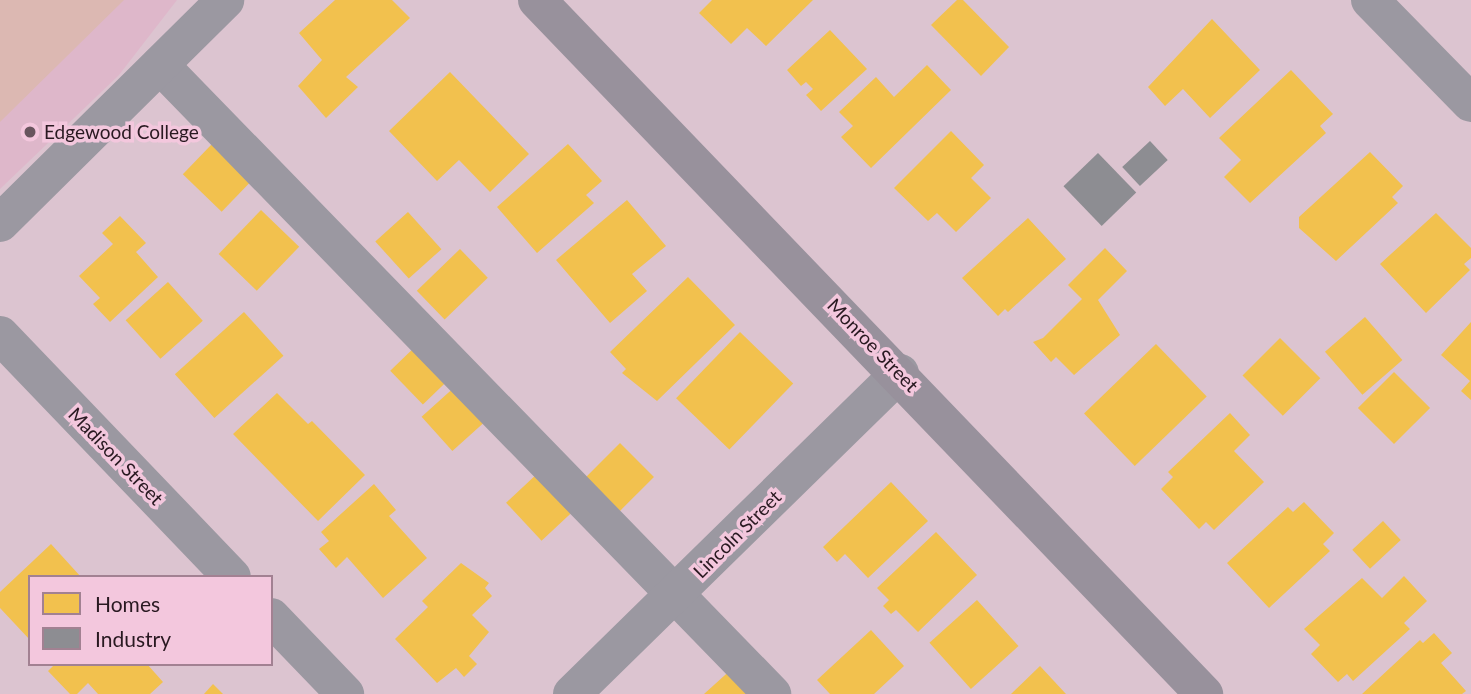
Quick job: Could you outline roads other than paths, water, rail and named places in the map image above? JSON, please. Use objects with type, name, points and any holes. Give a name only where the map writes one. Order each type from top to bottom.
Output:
[{"type":"main road","name":"Monroe Street","points":[[537,0],[900,373],[1204,694]]},
{"type":"street","points":[[0,223],[225,0]]},
{"type":"street","points":[[1370,0],[1471,103]]},
{"type":"street","points":[[160,65],[772,694]]},
{"type":"street","name":"Madison Street","points":[[0,335],[230,575]]},
{"type":"street","name":"Lincoln Street","points":[[572,694],[900,373]]},
{"type":"street","points":[[273,619],[345,694]]},
{"type":"place","name":"Edgewood College","points":[[30,132]]}]
